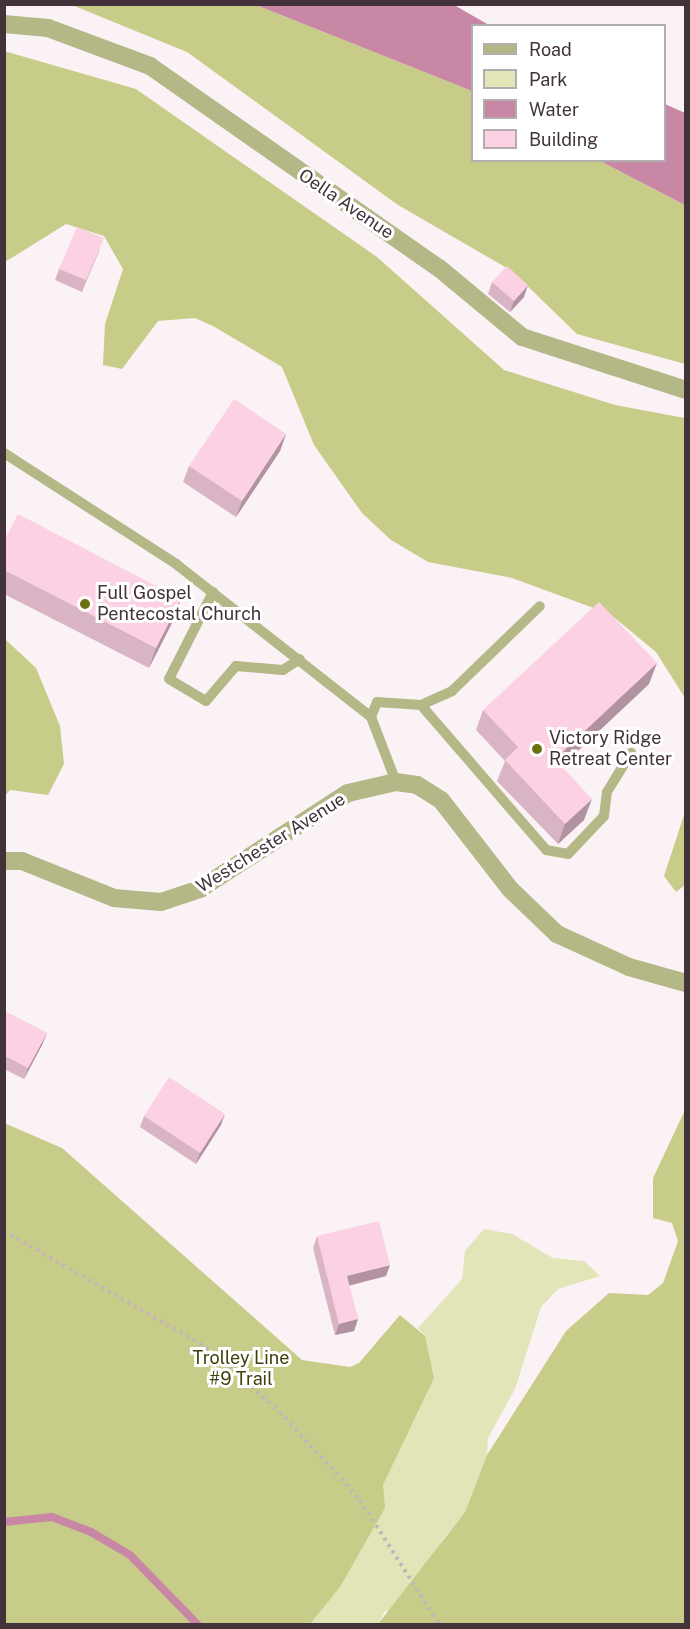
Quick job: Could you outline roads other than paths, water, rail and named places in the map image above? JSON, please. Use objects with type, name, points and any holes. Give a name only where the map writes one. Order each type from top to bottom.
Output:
[{"type":"street","name":"Oella Avenue","points":[[4,24],[48,28],[150,66],[439,268],[522,337],[686,390]]},
{"type":"street","name":"Westchester Avenue","points":[[4,861],[22,861],[114,898],[161,903],[200,889],[348,793],[396,782],[417,785],[441,800],[510,890],[557,934],[629,967],[686,983]]},
{"type":"lane","points":[[4,453],[213,592],[371,717],[396,782]]},
{"type":"lane","points":[[213,592],[169,679],[206,701],[236,666],[283,670],[300,659]]},
{"type":"lane","points":[[371,717],[377,702],[421,705],[453,691],[540,606]]},
{"type":"lane","points":[[421,705],[546,850],[568,854],[604,816],[607,792],[631,753]]},
{"type":"water","points":[[256,5],[454,5],[487,24],[471,24],[471,91]]},
{"type":"water","points":[[666,104],[685,113],[685,205],[602,162],[666,162]]},
{"type":"waterway","points":[[4,1522],[52,1517],[91,1532],[130,1555],[197,1624]]},
{"type":"place","name":"Full Gospel Pentecostal Church","points":[[85,604]]},
{"type":"place","name":"Victory Ridge Retreat Center","points":[[537,749]]},
{"type":"park label","name":"Trolley Line #9 Trail","points":[[241,1369]]}]
